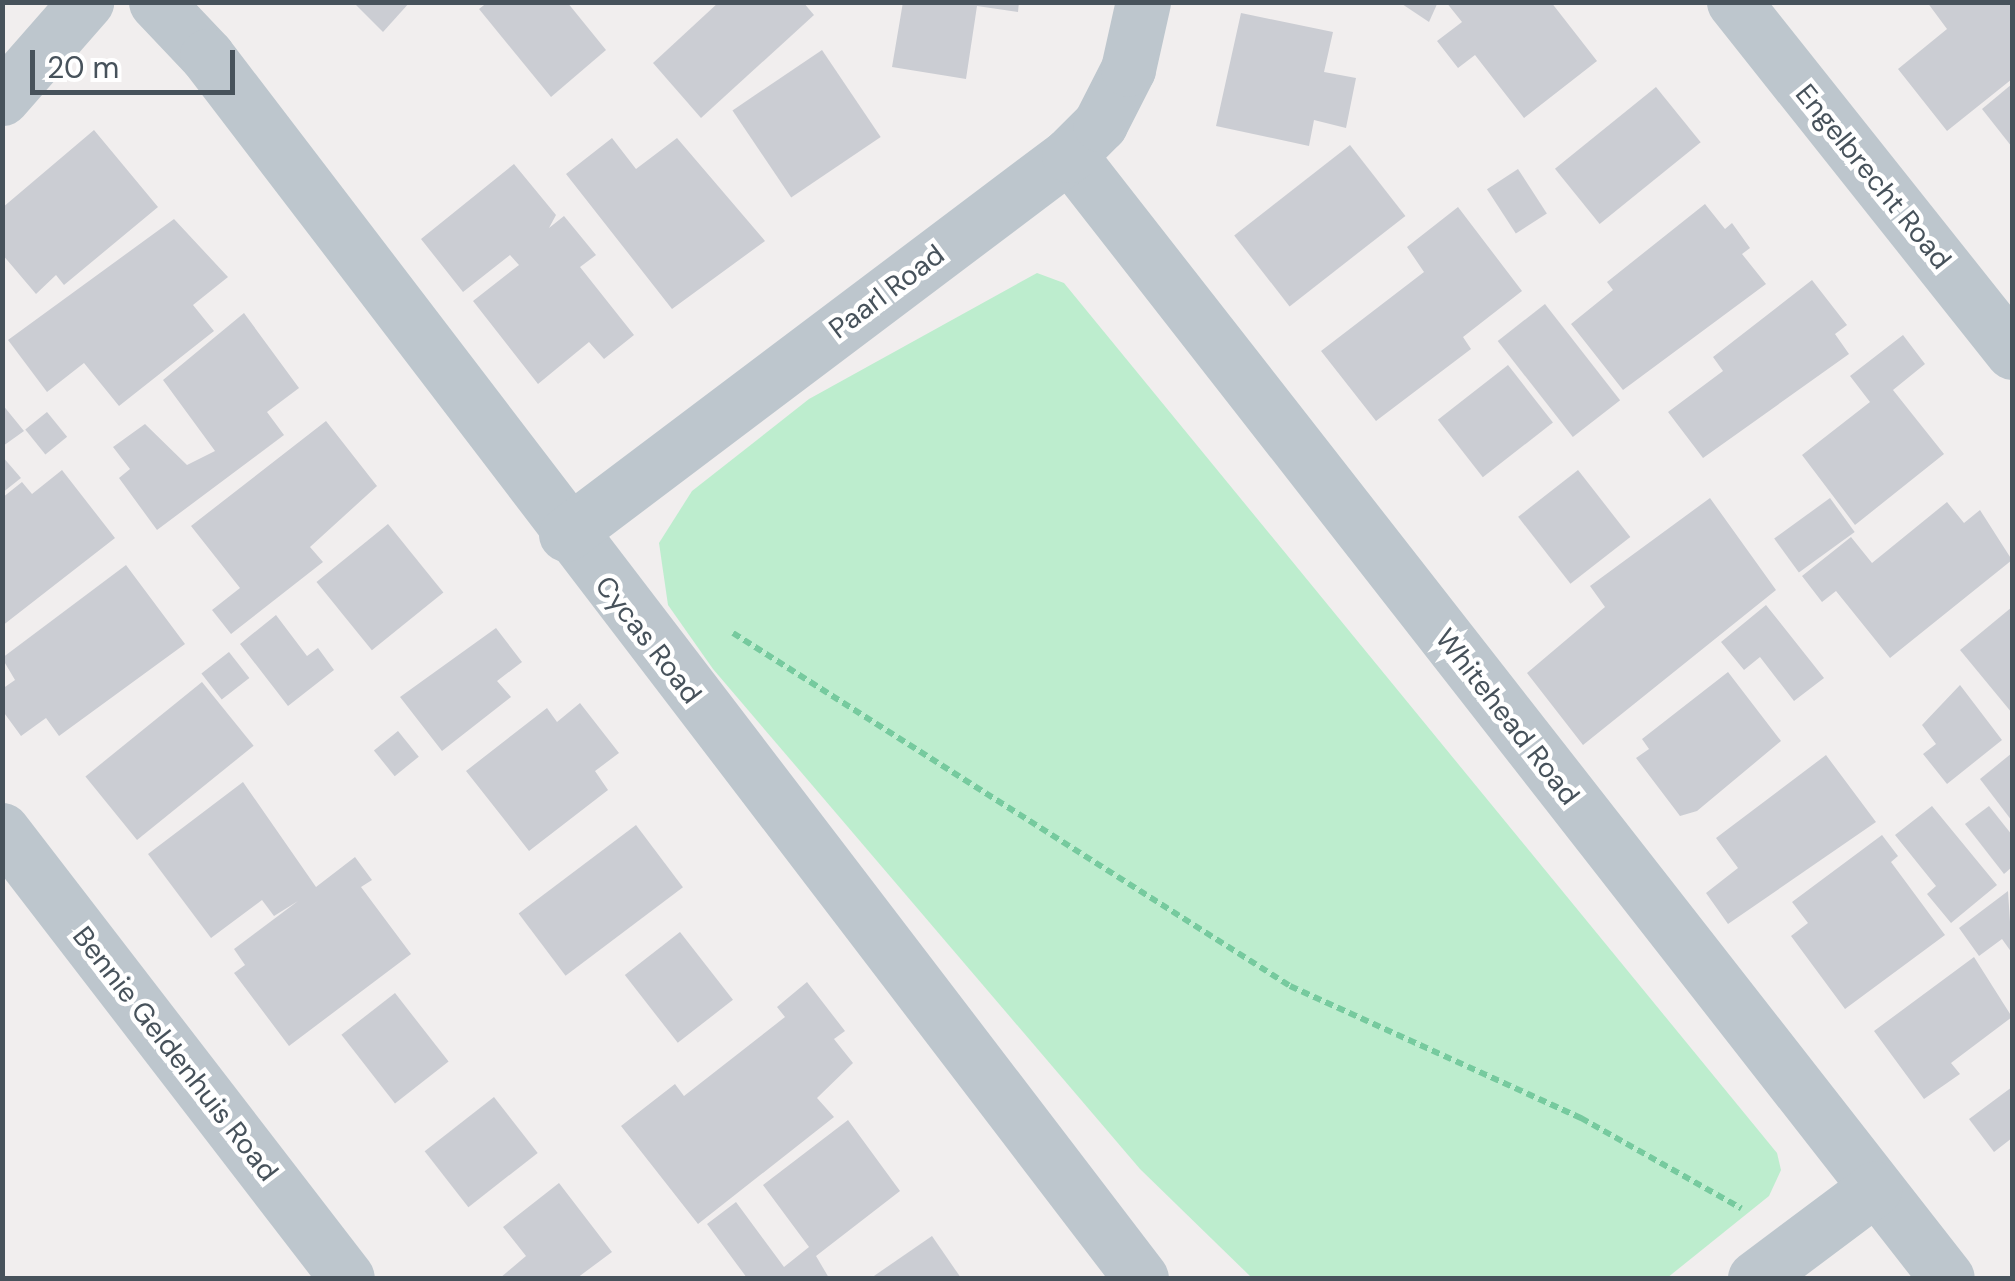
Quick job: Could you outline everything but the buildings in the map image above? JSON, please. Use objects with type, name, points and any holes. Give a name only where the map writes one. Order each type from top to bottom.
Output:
[{"type":"street","points":[[2,98],[86,2]]},
{"type":"street","name":"Cycas Road","points":[[156,2],[207,56],[566,534],[1141,1278]]},
{"type":"street","name":"Paarl Road","points":[[566,534],[1069,155],[1100,124],[1128,70],[1143,2]]},
{"type":"street","name":"Engelbrecht Road","points":[[1734,2],[2012,352]]},
{"type":"street","name":"Whitehead Road","points":[[1069,155],[1946,1278]]},
{"type":"street","name":"Bennie Geldenhuis Road","points":[[2,830],[347,1278]]},
{"type":"street","points":[[1755,1278],[1874,1189]]},
{"type":"path","points":[[716,619],[1290,986],[1580,1118],[1804,1242]]},
{"type":"green space","points":[[1037,273],[1064,283],[1777,1153],[1781,1170],[1769,1196],[1667,1278],[1252,1278],[1140,1169],[713,669],[668,605],[659,543],[692,491],[809,399]]}]
